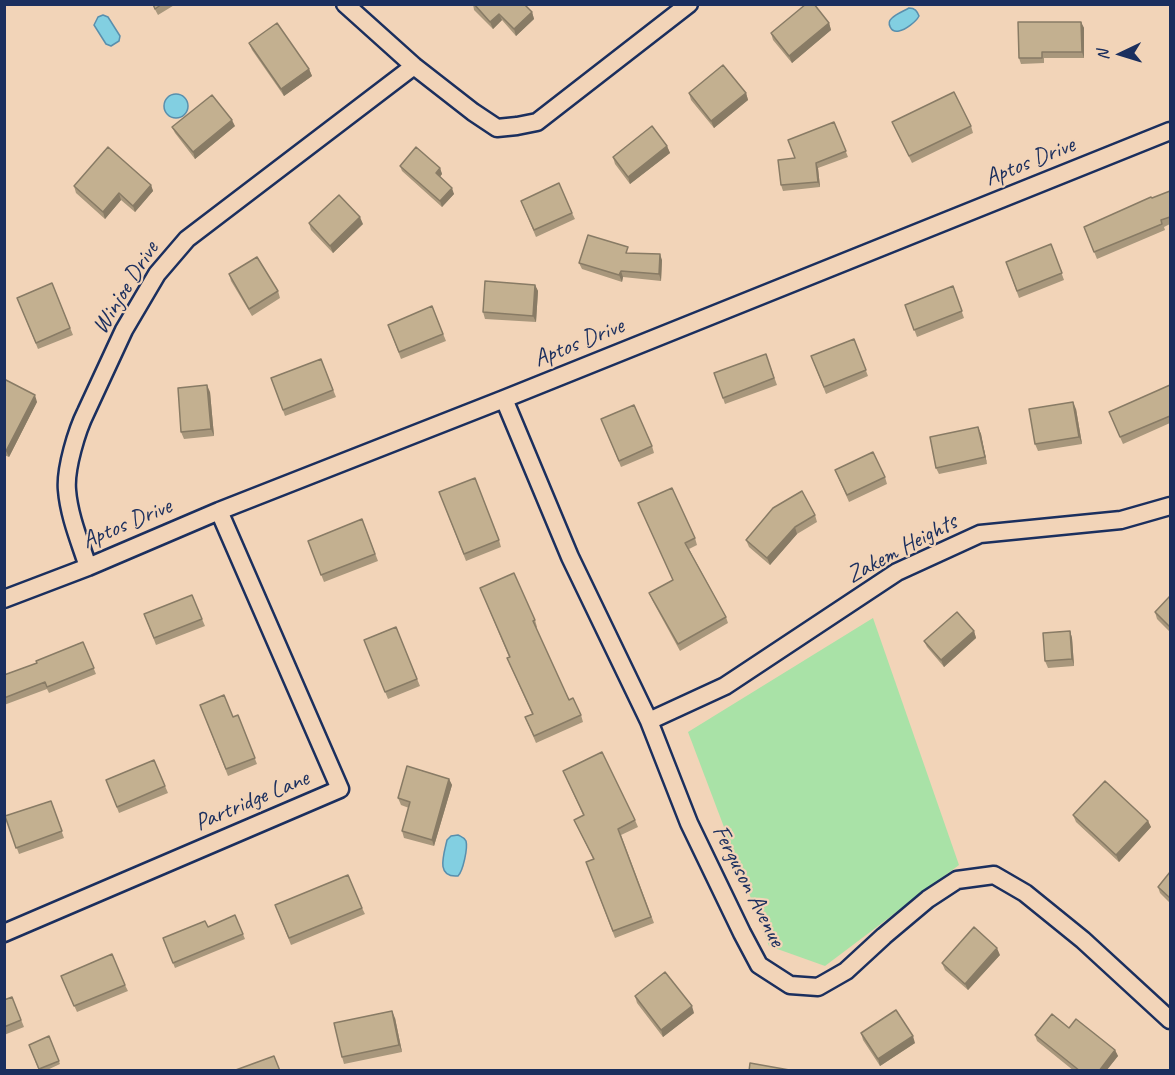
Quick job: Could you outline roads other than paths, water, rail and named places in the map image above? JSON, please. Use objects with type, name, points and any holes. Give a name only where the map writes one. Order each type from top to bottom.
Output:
[{"type":"street","points":[[345,4],[414,66],[497,128],[537,122],[688,4]]},
{"type":"street","name":"Winjoe Drive","points":[[88,567],[69,507],[66,486],[69,467],[80,424],[124,330],[157,274],[187,239],[414,66]]},
{"type":"street","name":"Aptos Drive","points":[[4,599],[1170,131]]},
{"type":"street","name":"Ferguson Avenue","points":[[504,399],[570,557],[649,721],[689,823],[759,965],[790,985],[818,987],[846,971],[928,899],[957,880],[994,875],[1025,893],[1083,940],[1170,1020]]},
{"type":"street","name":"Zakem Heights","points":[[649,721],[724,686],[897,572],[980,534],[1121,520],[1170,506]]},
{"type":"street","name":"Partridge Lane","points":[[4,933],[340,789],[219,511]]},
{"type":"water","points":[[909,8],[917,11],[918,18],[901,30],[892,29],[889,25],[890,20]]},
{"type":"water","points":[[103,15],[108,17],[120,36],[119,41],[111,46],[106,44],[94,25],[98,17]]},
{"type":"water","points":[[176,94],[181,95],[187,101],[187,111],[181,117],[176,118],[171,117],[165,111],[164,106],[165,101],[171,95]]},
{"type":"water","points":[[458,835],[466,841],[466,854],[458,876],[451,876],[444,869],[443,858],[447,840],[451,836]]}]
